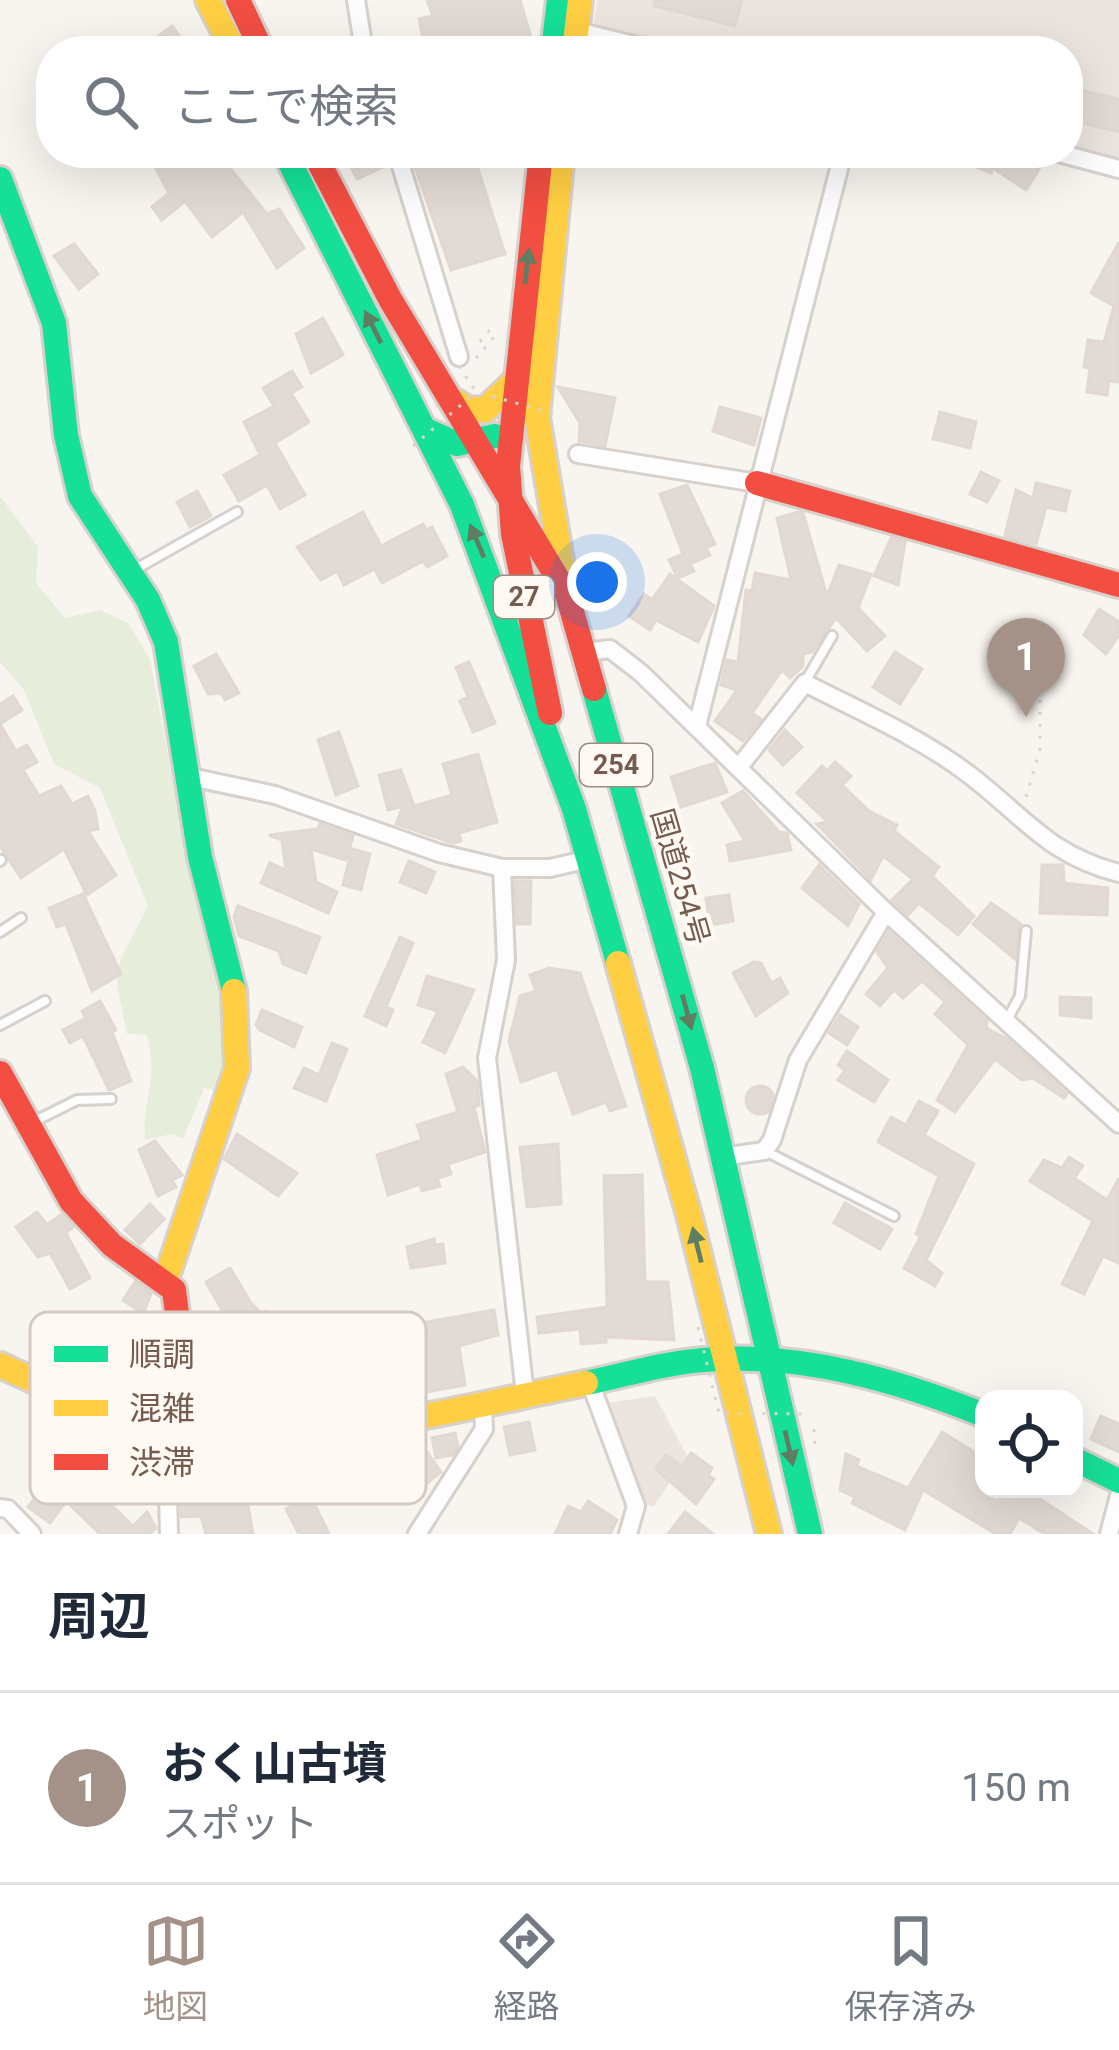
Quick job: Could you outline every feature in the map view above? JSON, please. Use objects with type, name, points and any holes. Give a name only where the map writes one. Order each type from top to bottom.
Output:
[{"type":"main road","points":[[208,0],[226,36]]},
{"type":"main road","points":[[238,0],[255,36]]},
{"type":"main road","points":[[555,36],[560,0]]},
{"type":"main road","points":[[576,36],[580,0]]},
{"type":"main road","name":"254","points":[[292,168],[499,594],[589,859],[726,1358],[769,1534]]},
{"type":"main road","name":"国道254号","points":[[322,168],[449,398],[567,594],[722,1157],[810,1534]]},
{"type":"main road","name":"27","points":[[540,168],[526,381],[567,594]]},
{"type":"main road","name":"27","points":[[560,168],[526,381],[509,429],[508,495],[534,649],[574,809]]},
{"type":"main road","points":[[0,179],[54,323],[66,435],[80,496],[148,600],[166,642],[200,857],[233,977],[237,1068],[166,1279]]},
{"type":"main road","points":[[449,398],[465,411],[480,413],[494,408],[526,381]]},
{"type":"main road","points":[[420,439],[475,443],[509,429]]},
{"type":"main road","points":[[757,484],[1119,584]]},
{"type":"main road","points":[[0,1073],[71,1202],[128,1258],[166,1279],[179,1312]]},
{"type":"main road","points":[[426,1414],[726,1358],[861,1377],[975,1412]]},
{"type":"main road","points":[[0,1365],[30,1379]]},
{"type":"main road","points":[[1083,1463],[1119,1481]]},
{"type":"street","points":[[356,0],[362,36]]},
{"type":"street","points":[[1083,159],[1119,169]]},
{"type":"street","points":[[402,168],[462,364]]},
{"type":"street","points":[[698,727],[839,168]]},
{"type":"street","points":[[578,454],[757,484]]},
{"type":"street","points":[[585,652],[610,649],[620,655],[886,912],[1119,1124]]},
{"type":"street","points":[[739,767],[805,683],[968,773],[1017,820],[1083,864],[1119,873]]},
{"type":"street","points":[[186,776],[275,795],[439,853],[502,868],[550,868],[589,859]]},
{"type":"street","points":[[502,868],[506,960],[487,1058],[525,1394]]},
{"type":"street","points":[[722,1157],[764,1150],[778,1127],[798,1060],[886,912]]},
{"type":"street","points":[[590,1382],[636,1507],[628,1534]]},
{"type":"street","points":[[416,1534],[484,1430],[483,1404]]},
{"type":"street","points":[[1109,1534],[1119,1496]]},
{"type":"street","points":[[168,1504],[169,1534]]},
{"type":"street","points":[[0,1508],[8,1509],[32,1534]]},
{"type":"lane","points":[[128,573],[237,512]]},
{"type":"lane","points":[[805,683],[832,636]]},
{"type":"lane","points":[[0,932],[21,919]]},
{"type":"lane","points":[[1008,1020],[1024,978],[1026,931]]},
{"type":"lane","points":[[0,1025],[45,1001]]},
{"type":"lane","points":[[28,1125],[77,1100],[111,1099]]},
{"type":"lane","points":[[764,1150],[894,1216]]},
{"type":"path","points":[[489,331],[495,336],[462,364],[489,331]]},
{"type":"path","points":[[462,364],[476,392],[556,413]]},
{"type":"path","points":[[420,439],[476,392]]},
{"type":"path","points":[[1017,820],[1040,749],[1040,700]]},
{"type":"path","points":[[698,1328],[718,1413],[806,1414]]},
{"type":"path","points":[[813,1450],[818,1449],[814,1430]]},
{"type":"shaded area","points":[[597,0],[1119,0],[1119,158],[1083,149],[1083,36],[641,36],[594,24]]},
{"type":"shaded area","points":[[655,1396],[687,1456],[654,1506],[646,1505],[606,1403]]},
{"type":"green space","points":[[0,496],[38,547],[36,583],[65,618],[100,610],[128,623],[150,659],[193,890],[227,992],[223,1080],[216,1091],[204,1088],[183,1139],[172,1134],[145,1140],[151,1078],[147,1035],[127,1034],[117,985],[120,960],[148,906],[100,788],[54,764],[24,690],[0,662]]},
{"type":"building","points":[[427,0],[520,0],[531,36],[423,36],[419,19],[433,16]]},
{"type":"building","points":[[655,0],[742,0],[735,26],[654,6]]},
{"type":"building","points":[[172,26],[179,36],[158,36]]},
{"type":"building","points":[[1083,91],[1119,99],[1119,132],[1083,123]]},
{"type":"building","points":[[156,168],[230,168],[267,214],[279,209],[304,248],[277,268],[243,212],[212,237],[185,201],[162,220],[152,207],[169,193]]},
{"type":"building","points":[[352,168],[381,168],[357,179]]},
{"type":"building","points":[[415,168],[478,168],[505,254],[451,270]]},
{"type":"building","points":[[993,168],[1040,168],[1026,190]]},
{"type":"building","points":[[1119,242],[1119,382],[1109,381],[1107,395],[1087,392],[1090,368],[1084,367],[1088,340],[1104,342],[1114,306],[1091,293]]},
{"type":"building","points":[[74,244],[98,274],[79,289],[54,256]]},
{"type":"building","points":[[323,318],[343,355],[311,373],[296,334]]},
{"type":"building","points":[[292,371],[302,387],[291,393],[309,422],[275,443],[305,495],[280,509],[267,485],[239,501],[224,475],[260,455],[244,422],[274,406],[263,388]]},
{"type":"building","points":[[558,387],[615,398],[605,446],[579,441],[580,423]]},
{"type":"building","points":[[720,407],[761,418],[754,445],[713,431]]},
{"type":"building","points":[[940,412],[976,422],[970,448],[933,439]]},
{"type":"building","points":[[981,472],[999,481],[987,502],[970,494]]},
{"type":"building","points":[[1036,483],[1070,491],[1065,511],[1046,507],[1036,544],[1005,536],[1016,490],[1033,498]]},
{"type":"building","points":[[687,485],[715,544],[706,548],[710,555],[690,564],[694,571],[678,578],[669,560],[683,554],[660,494]]},
{"type":"building","points":[[197,491],[211,516],[190,527],[177,502]]},
{"type":"building","points":[[363,512],[381,546],[423,524],[426,530],[432,527],[447,556],[427,567],[423,561],[382,583],[375,569],[344,585],[337,571],[321,580],[297,547]]},
{"type":"building","points":[[803,513],[827,596],[839,565],[871,574],[858,608],[885,636],[867,651],[836,618],[812,652],[803,654],[803,666],[790,678],[782,670],[752,713],[761,719],[743,741],[715,721],[737,690],[721,685],[727,660],[738,662],[746,590],[752,591],[755,573],[791,580],[777,518]]},
{"type":"building","points":[[891,538],[905,542],[898,585],[874,576]]},
{"type":"building","points":[[670,574],[714,606],[698,642],[656,620],[650,630],[629,616],[644,594],[652,600]]},
{"type":"building","points":[[1099,609],[1119,622],[1119,635],[1106,654],[1084,635]]},
{"type":"building","points":[[895,652],[922,669],[900,704],[873,687]]},
{"type":"building","points":[[216,654],[239,693],[225,700],[221,693],[208,694],[194,666]]},
{"type":"building","points":[[469,662],[495,723],[473,732],[460,701],[468,697],[456,667]]},
{"type":"building","points":[[13,696],[22,710],[0,724],[0,704]]},
{"type":"building","points":[[0,724],[16,751],[27,745],[37,762],[23,770],[39,796],[61,786],[72,804],[88,796],[98,829],[88,831],[116,875],[87,895],[64,849],[21,878],[0,846]]},
{"type":"building","points":[[785,730],[802,747],[783,765],[769,750]]},
{"type":"building","points":[[339,732],[358,786],[336,795],[318,740]]},
{"type":"building","points":[[478,754],[497,822],[459,833],[461,841],[453,843],[396,824],[403,806],[388,810],[379,775],[401,770],[414,806],[452,795],[443,764]]},
{"type":"building","points":[[835,762],[851,776],[842,785],[869,811],[897,825],[894,831],[939,867],[932,876],[974,916],[958,935],[919,903],[908,915],[892,900],[913,879],[883,856],[871,880],[817,824],[828,822],[797,793],[822,766],[827,771]]},
{"type":"building","points":[[715,763],[727,792],[681,807],[671,777]]},
{"type":"building","points":[[743,791],[779,832],[787,833],[791,850],[730,861],[727,845],[745,841],[722,803]]},
{"type":"building","points":[[320,824],[353,836],[346,860],[311,849],[316,882],[337,892],[328,913],[261,883],[270,863],[286,870],[282,840],[269,835],[318,829]]},
{"type":"building","points":[[352,849],[370,854],[361,890],[343,885]]},
{"type":"building","points":[[409,861],[435,872],[426,893],[400,882]]},
{"type":"building","points":[[819,865],[859,904],[848,926],[802,888]]},
{"type":"building","points":[[1042,865],[1063,865],[1064,883],[1108,888],[1107,915],[1040,913]]},
{"type":"building","points":[[515,881],[531,881],[530,924],[517,924]]},
{"type":"building","points":[[83,894],[121,974],[92,991],[66,924],[57,927],[49,908]]},
{"type":"building","points":[[729,895],[733,921],[710,925],[706,898]]},
{"type":"building","points":[[991,903],[1021,924],[1015,959],[973,924]]},
{"type":"building","points":[[238,906],[320,937],[306,973],[283,964],[279,951],[239,936],[234,917]]},
{"type":"building","points":[[889,932],[987,1021],[986,1028],[1007,1039],[1067,1094],[1064,1098],[1033,1078],[1022,1080],[995,1059],[955,1112],[937,1100],[968,1045],[935,1014],[945,1002],[922,981],[903,998],[894,990],[880,1006],[866,994],[888,968],[877,952]]},
{"type":"building","points":[[400,937],[413,943],[386,1007],[393,1010],[386,1026],[365,1016]]},
{"type":"building","points":[[761,963],[771,983],[780,978],[788,993],[756,1016],[733,973]]},
{"type":"building","points":[[549,968],[580,973],[626,1106],[610,1111],[606,1102],[573,1114],[557,1069],[521,1082],[509,1041],[520,996],[536,991],[530,975]]},
{"type":"building","points":[[427,976],[474,990],[445,1053],[423,1042],[438,1011],[418,1005]]},
{"type":"building","points":[[1060,997],[1091,998],[1091,1018],[1060,1015]]},
{"type":"building","points":[[100,1001],[116,1030],[112,1032],[131,1081],[109,1090],[83,1036],[70,1043],[63,1030],[86,1018],[82,1011]]},
{"type":"building","points":[[262,1010],[302,1027],[294,1047],[260,1030],[256,1025]]},
{"type":"building","points":[[840,1015],[858,1027],[847,1045],[829,1033]]},
{"type":"building","points":[[332,1043],[347,1049],[326,1101],[294,1088],[304,1068],[319,1075]]},
{"type":"building","points":[[847,1051],[888,1080],[874,1102],[838,1080],[845,1070],[838,1065]]},
{"type":"building","points":[[463,1067],[477,1081],[479,1105],[474,1107],[485,1152],[448,1164],[451,1174],[437,1178],[440,1186],[422,1191],[420,1184],[388,1195],[377,1155],[422,1140],[417,1125],[458,1112],[446,1074]]},
{"type":"building","points":[[760,1086],[770,1090],[774,1100],[770,1110],[760,1114],[750,1110],[746,1100],[750,1090]]},
{"type":"building","points":[[919,1101],[938,1111],[924,1135],[974,1164],[926,1260],[942,1273],[935,1286],[904,1268],[921,1236],[916,1234],[939,1176],[878,1142],[891,1117],[906,1125]]},
{"type":"building","points":[[237,1134],[297,1173],[278,1196],[224,1159]]},
{"type":"building","points":[[155,1141],[182,1175],[172,1180],[176,1187],[158,1196],[139,1150]]},
{"type":"building","points":[[558,1144],[561,1204],[527,1207],[520,1147]]},
{"type":"building","points":[[1069,1157],[1083,1166],[1074,1178],[1107,1200],[1119,1178],[1119,1263],[1103,1256],[1084,1294],[1062,1284],[1093,1221],[1030,1181],[1044,1160],[1062,1168]]},
{"type":"building","points":[[642,1175],[645,1282],[668,1282],[674,1340],[606,1337],[606,1342],[581,1344],[580,1329],[539,1333],[537,1317],[607,1307],[604,1176]]},
{"type":"building","points":[[845,1203],[892,1229],[880,1249],[834,1223]]},
{"type":"building","points":[[150,1204],[164,1219],[140,1244],[125,1230]]},
{"type":"building","points":[[37,1212],[47,1225],[61,1215],[73,1227],[66,1233],[90,1278],[70,1289],[50,1253],[38,1257],[16,1227]]},
{"type":"building","points":[[434,1239],[435,1245],[443,1244],[445,1263],[411,1268],[407,1247]]},
{"type":"building","points":[[230,1268],[260,1312],[223,1312],[206,1282]]},
{"type":"building","points":[[135,1282],[151,1294],[144,1312],[123,1300]]},
{"type":"building","points":[[494,1310],[498,1335],[459,1346],[465,1385],[426,1392],[426,1322]]},
{"type":"building","points":[[1101,1416],[1119,1424],[1119,1452],[1091,1439]]},
{"type":"building","points":[[529,1422],[535,1450],[510,1455],[504,1427]]},
{"type":"building","points":[[942,1432],[975,1452],[975,1498],[1039,1498],[1093,1534],[1045,1534],[1019,1518],[1010,1534],[996,1534],[923,1490],[905,1530],[852,1503],[855,1497],[840,1490],[846,1454],[859,1460],[856,1466],[908,1488]]},
{"type":"building","points":[[455,1433],[458,1447],[453,1455],[436,1458],[432,1438]]},
{"type":"building","points":[[426,1453],[441,1472],[426,1484]]},
{"type":"building","points":[[691,1453],[712,1468],[708,1475],[714,1479],[696,1504],[656,1469],[666,1455],[682,1466]]},
{"type":"building","points":[[588,1501],[617,1520],[610,1534],[555,1534],[568,1506],[581,1512]]},
{"type":"building","points":[[30,1504],[64,1504],[50,1523],[28,1507]]},
{"type":"building","points":[[69,1504],[110,1504],[133,1526],[147,1512],[156,1528],[150,1534],[100,1534]]},
{"type":"building","points":[[181,1504],[248,1504],[253,1534],[206,1534],[201,1516],[181,1517]]},
{"type":"building","points":[[314,1504],[329,1534],[299,1534],[286,1509]]},
{"type":"building","points":[[685,1512],[713,1534],[668,1534]]},
{"type":"traffic: fast","points":[[555,36],[559,0]]},
{"type":"traffic: fast","points":[[293,168],[462,505],[574,809],[618,963]]},
{"type":"traffic: fast","points":[[0,179],[54,323],[66,435],[80,496],[148,600],[166,642],[200,857],[234,991]]},
{"type":"traffic: fast","points":[[428,431],[457,444],[495,436]]},
{"type":"traffic: fast","points":[[594,689],[702,1068],[810,1534]]},
{"type":"traffic: fast","points":[[586,1383],[689,1362],[776,1360],[882,1380],[975,1412]]},
{"type":"traffic: fast","points":[[1083,1463],[1119,1481]]},
{"type":"traffic: slow","points":[[208,0],[226,36]]},
{"type":"traffic: slow","points":[[576,36],[580,0]]},
{"type":"traffic: slow","points":[[561,168],[537,417],[565,584]]},
{"type":"traffic: slow","points":[[449,398],[468,409],[485,410],[513,383]]},
{"type":"traffic: slow","points":[[618,963],[689,1215],[769,1534]]},
{"type":"traffic: slow","points":[[166,1279],[237,1068],[234,991]]},
{"type":"traffic: slow","points":[[0,1365],[30,1378]]},
{"type":"traffic: slow","points":[[426,1416],[586,1383]]},
{"type":"traffic: jam","points":[[238,0],[255,36]]},
{"type":"traffic: jam","points":[[322,168],[390,299],[567,594],[594,689]]},
{"type":"traffic: jam","points":[[539,168],[508,466],[513,534],[550,713]]},
{"type":"traffic: jam","points":[[757,483],[1119,585]]},
{"type":"traffic: jam","points":[[0,1073],[71,1201],[112,1245],[174,1290],[177,1312]]},
{"type":"place","name":"おく山古墳","points":[[1026,717]]}]
